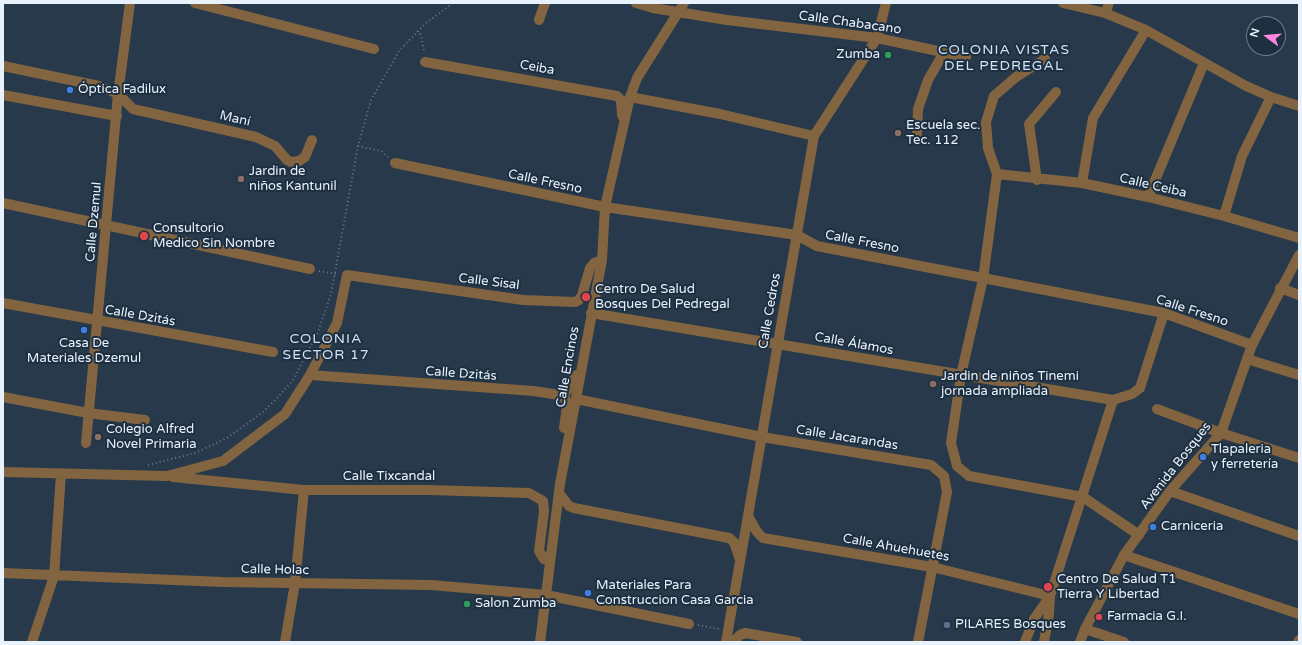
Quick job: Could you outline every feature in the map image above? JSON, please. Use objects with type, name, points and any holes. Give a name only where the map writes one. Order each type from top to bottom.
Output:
[{"type":"street","name":"Calle Dzemul","points":[[86,443],[118,94],[130,3]]},
{"type":"street","points":[[195,3],[374,49]]},
{"type":"street","points":[[538,20],[545,3]]},
{"type":"street","name":"Calle Chabacano","points":[[636,3],[653,8],[681,7],[728,20],[878,38],[966,57]]},
{"type":"street","name":"Calle Cedros","points":[[726,642],[814,136],[878,38],[886,3]]},
{"type":"street","points":[[1063,3],[1105,13],[1146,30],[1246,86],[1271,97],[1299,106]]},
{"type":"street","points":[[1105,13],[1109,3]]},
{"type":"street","name":"Calle Encinos","points":[[540,642],[566,455],[602,260],[605,207],[630,98],[637,78],[681,7]]},
{"type":"street","points":[[1082,184],[1093,118],[1146,30]]},
{"type":"street","points":[[917,134],[918,109],[928,80],[944,52]]},
{"type":"street","points":[[1045,59],[1016,77],[994,96],[986,122],[988,148],[997,174],[983,279],[961,375],[951,443],[957,466],[969,476],[1083,497],[1139,535]]},
{"type":"street","name":"Ceiba","points":[[425,62],[617,96],[620,100],[622,115],[625,120]]},
{"type":"street","points":[[1148,197],[1204,63]]},
{"type":"street","points":[[3,66],[99,86],[118,94],[132,108],[117,116],[3,95]]},
{"type":"street","points":[[1037,180],[1029,124],[1056,92]]},
{"type":"street","points":[[1224,216],[1242,156],[1271,97]]},
{"type":"street","points":[[630,98],[720,114],[814,136]]},
{"type":"street","name":"Maní","points":[[132,108],[256,137],[275,146],[287,160],[291,162],[299,161],[305,157],[312,140]]},
{"type":"street","name":"Calle Fresno","points":[[395,163],[605,207],[797,235],[816,246],[1164,313],[1252,345]]},
{"type":"street","name":"Calle Ceiba","points":[[997,174],[1037,180],[1082,184],[1148,197],[1224,216],[1299,238]]},
{"type":"street","points":[[3,203],[310,269]]},
{"type":"street","name":"Avenida Bosques","points":[[1080,642],[1085,629],[1124,555],[1170,491],[1221,433],[1252,345],[1280,288],[1299,255]]},
{"type":"street","name":"Calle Sisal","points":[[310,375],[337,323],[347,275],[523,300],[575,302],[579,300],[582,295],[590,268],[594,262],[602,260]]},
{"type":"street","points":[[1280,288],[1299,295]]},
{"type":"street","name":"Calle Dzitás","points":[[3,303],[98,322],[273,352]]},
{"type":"street","name":"Calle Álamos","points":[[591,313],[1113,400]]},
{"type":"street","points":[[1044,642],[1049,614],[1050,596],[1113,400],[1132,394],[1140,388],[1164,313]]},
{"type":"street","points":[[1247,359],[1299,375]]},
{"type":"street","points":[[566,455],[562,448],[567,406],[566,400],[563,397],[581,368]]},
{"type":"street","points":[[3,472],[167,476],[222,461],[285,414],[310,375]]},
{"type":"street","name":"Calle Dzitás","points":[[310,375],[534,391],[563,397]]},
{"type":"street","points":[[3,397],[88,413],[144,420]]},
{"type":"street","name":"Calle Jacarandas","points":[[576,399],[762,437],[930,465],[944,476],[947,492],[918,642]]},
{"type":"street","points":[[1157,409],[1221,433],[1299,458]]},
{"type":"street","points":[[32,642],[54,576],[61,474]]},
{"type":"street","name":"Calle Tixcandal","points":[[167,476],[304,490],[429,490],[529,493],[543,501],[544,511],[539,551],[544,559],[550,562]]},
{"type":"street","points":[[285,642],[295,583],[304,490]]},
{"type":"street","points":[[1170,491],[1299,536]]},
{"type":"street","points":[[560,493],[569,506],[574,508],[729,538],[734,542],[740,560]]},
{"type":"street","name":"Calle Ahuehuetes","points":[[748,516],[757,532],[763,538],[932,566],[1050,596]]},
{"type":"street","points":[[1124,555],[1299,614]]},
{"type":"street","name":"Calle Holac","points":[[3,573],[54,576],[295,583],[431,585],[546,595],[688,624]]},
{"type":"street","points":[[1025,642],[1034,619],[1050,596]]},
{"type":"street","points":[[1085,629],[1124,642]]},
{"type":"street","points":[[733,642],[740,635],[745,633],[797,642]]},
{"type":"path","points":[[143,466],[195,453],[242,429],[279,396],[302,365],[316,338],[325,314],[335,274],[358,146],[366,113],[379,84],[399,51],[417,31],[453,3]]},
{"type":"path","points":[[417,31],[421,35],[425,62]]},
{"type":"path","points":[[358,146],[381,151],[395,163]]},
{"type":"path","points":[[310,269],[335,274]]},
{"type":"path","points":[[688,624],[728,630]]},
{"type":"place","name":"Zumba","points":[[888,55]]},
{"type":"place","name":"Óptica Fadilux","points":[[70,90]]},
{"type":"place","name":"Escuela sec. Tec. 112","points":[[898,133]]},
{"type":"place","name":"Jardin de niños Kantunil","points":[[241,179]]},
{"type":"place","name":"Consultorio Medico Sin Nombre","points":[[144,236]]},
{"type":"place","name":"Centro De Salud Bosques Del Pedregal","points":[[586,297]]},
{"type":"place","name":"Casa De Materiales Dzemul","points":[[84,330]]},
{"type":"place","name":"Jardin de niños Tinemi jornada ampliada","points":[[933,384]]},
{"type":"place","name":"Colegio Alfred Novel Primaria","points":[[98,437]]},
{"type":"place","name":"Tlapaleria y ferretería","points":[[1203,457]]},
{"type":"place","name":"Carniceria","points":[[1153,527]]},
{"type":"place","name":"Centro De Salud T1 Tierra Y Libertad","points":[[1048,587]]},
{"type":"place","name":"Materiales Para Construccion Casa Garcia","points":[[588,593]]},
{"type":"place","name":"Salon Zumba","points":[[467,604]]},
{"type":"place","name":"Farmacia G.I.","points":[[1099,617]]},
{"type":"place","name":"PILARES Bosques","points":[[947,625]]},
{"type":"district","name":"COLONIA VISTAS DEL PEDREGAL","points":[[1004,58]]},
{"type":"district","name":"COLONIA SECTOR 17","points":[[326,348]]}]
